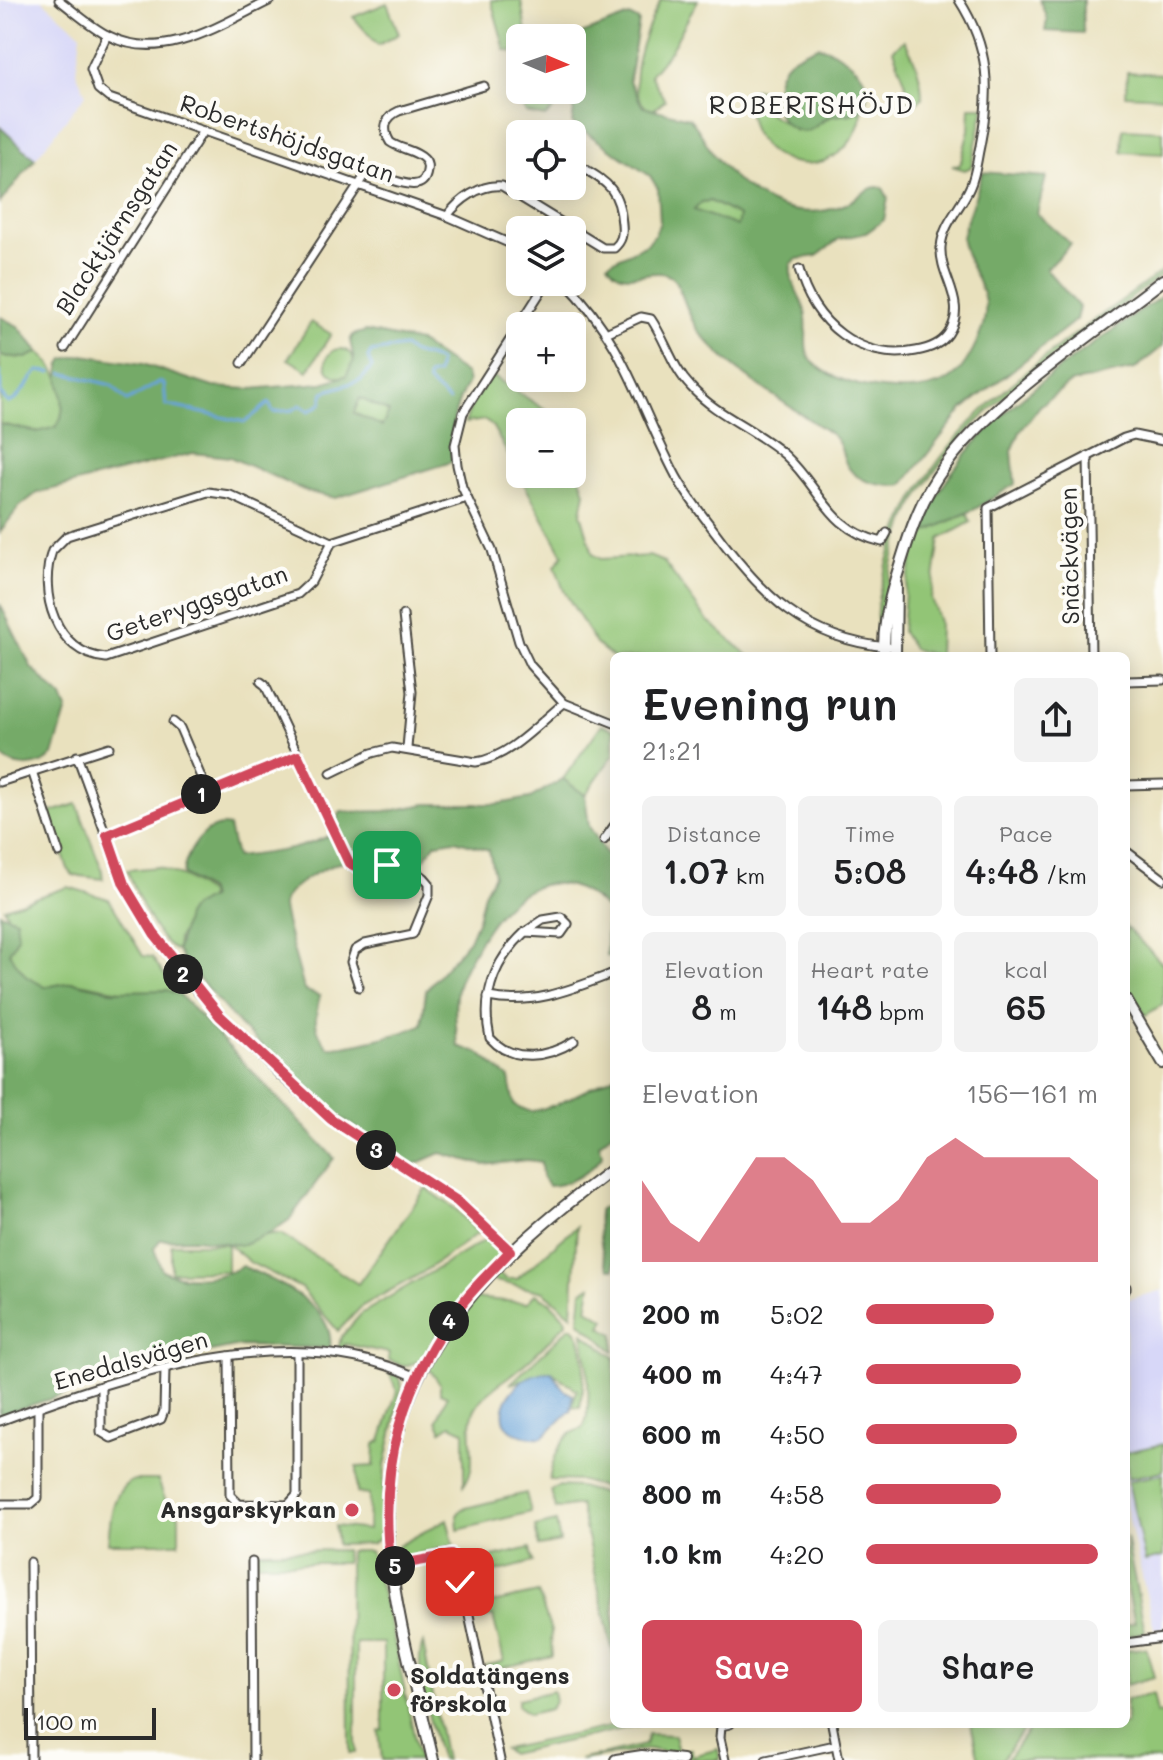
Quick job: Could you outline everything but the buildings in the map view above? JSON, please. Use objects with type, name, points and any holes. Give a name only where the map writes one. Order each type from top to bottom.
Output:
[{"type":"street","points":[[59,0],[107,35],[144,45],[167,45],[194,37],[271,0]]},
{"type":"street","points":[[799,269],[821,314],[840,335],[857,346],[878,352],[912,352],[939,343],[950,332],[955,300],[942,261],[941,245],[947,224],[972,184],[989,90],[981,41],[959,0]]},
{"type":"street","name":"Robertshöjdsgatan","points":[[107,35],[91,69],[102,94],[447,216],[506,242]]},
{"type":"street","points":[[242,363],[369,173],[409,185],[418,184],[427,172],[426,160],[390,142],[385,130],[388,119],[399,111],[484,86]]},
{"type":"street","name":"Blacktjärnsgatan","points":[[65,348],[203,131]]},
{"type":"street","points":[[525,200],[603,248],[614,248],[622,236],[618,196],[609,185],[586,170]]},
{"type":"street","points":[[447,216],[464,198],[491,186],[506,188]]},
{"type":"street","points":[[577,296],[608,332],[674,473],[757,585],[781,607],[821,629],[889,651],[889,594],[912,523],[932,485],[974,430],[1163,280]]},
{"type":"street","points":[[538,296],[463,413],[455,445],[457,465],[467,498],[500,574],[524,654],[564,703],[610,721]]},
{"type":"street","points":[[608,332],[641,317],[651,319],[669,356],[691,388],[779,450],[802,473],[844,527],[862,537],[882,542],[887,533]]},
{"type":"street","points":[[990,652],[988,508],[1130,436],[1163,441]]},
{"type":"street","name":"Snäckvägen","points":[[1088,456],[1091,652]]},
{"type":"street","name":"Geteryggsgatan","points":[[199,492],[230,495],[332,542],[311,582],[298,594],[106,658],[85,653],[62,632],[47,592],[52,551],[67,536],[199,492]]},
{"type":"street","points":[[332,542],[467,498]]},
{"type":"street","points":[[403,615],[412,692],[407,748]]},
{"type":"street","points":[[1130,681],[1163,680]]},
{"type":"street","points":[[261,682],[349,863],[357,867],[398,866],[419,873],[429,883],[425,909],[413,934],[365,944],[355,950],[351,962],[359,987]]},
{"type":"street","points":[[331,773],[372,753],[407,748],[476,762],[489,759],[505,751],[564,703]]},
{"type":"street","points":[[173,722],[180,728],[207,791]]},
{"type":"street","points":[[0,782],[109,747]]},
{"type":"street","points":[[77,756],[124,884],[154,934],[220,1016],[331,1119],[457,1201],[510,1251]]},
{"type":"street","points":[[107,835],[207,791],[298,756]]},
{"type":"street","points":[[32,771],[59,853]]},
{"type":"street","points":[[1130,785],[1163,784]]},
{"type":"street","points":[[604,840],[610,832]]},
{"type":"street","points":[[1130,854],[1163,879]]},
{"type":"street","points":[[525,932],[561,934],[568,924],[561,917],[552,917],[525,932],[513,942],[496,968],[488,997],[489,1030],[497,1046],[513,1054],[544,1055],[574,1041]]},
{"type":"street","points":[[488,997],[504,1000],[574,991],[610,975]]},
{"type":"street","points":[[1130,1007],[1163,1063]]},
{"type":"street","points":[[433,1760],[391,1566],[387,1517],[389,1476],[396,1435],[416,1377],[464,1301],[510,1251],[610,1171]]},
{"type":"street","points":[[229,1356],[230,1495],[239,1504],[288,1505],[297,1495],[297,1353]]},
{"type":"street","name":"Enedalsvägen","points":[[0,1421],[165,1369],[229,1356],[297,1353],[366,1361],[416,1377]]},
{"type":"street","points":[[101,1389],[101,1432],[111,1438],[161,1419],[165,1369]]},
{"type":"street","points":[[0,1504],[31,1504],[36,1501],[38,1408]]},
{"type":"street","points":[[391,1566],[446,1554],[457,1559],[500,1760]]},
{"type":"street","points":[[30,1562],[31,1760]]},
{"type":"street","points":[[252,1562],[253,1760]]},
{"type":"street","points":[[1130,1642],[1163,1638]]},
{"type":"street","points":[[720,1728],[725,1760]]},
{"type":"street","points":[[833,1728],[839,1760]]},
{"type":"street","points":[[766,1760],[835,1745]]},
{"type":"street","points":[[616,1760],[642,1756],[682,1760]]},
{"type":"shaded area","points":[[0,0],[42,0],[81,34],[76,72],[86,94],[35,159],[0,127]]},
{"type":"shaded area","points":[[1163,1290],[1163,1628],[1154,1629],[1130,1524],[1130,1299]]},
{"type":"green space","points":[[491,0],[521,0],[525,24],[506,24],[505,50]]},
{"type":"green space","points":[[661,0],[698,0],[671,50],[650,75],[665,100],[652,111],[642,102],[636,90],[636,75],[643,42]]},
{"type":"green space","points":[[1040,0],[1083,0],[1083,33],[1045,31],[1047,20]]},
{"type":"green space","points":[[387,3],[399,34],[378,45],[353,17]]},
{"type":"green space","points":[[629,16],[639,21],[629,81],[643,107],[689,118],[725,169],[755,194],[771,203],[807,212],[846,204],[873,188],[883,188],[888,198],[884,220],[866,233],[839,239],[817,256],[797,259],[791,264],[793,282],[806,315],[808,355],[824,371],[840,379],[879,389],[919,389],[950,379],[968,359],[980,334],[985,307],[984,296],[965,254],[962,236],[982,172],[1046,177],[1037,214],[1071,244],[1046,269],[1079,307],[1076,320],[963,409],[903,485],[889,486],[865,481],[848,467],[832,435],[763,389],[715,349],[697,328],[677,284],[670,276],[652,273],[633,276],[615,272],[608,263],[647,244],[655,234],[660,222],[658,189],[650,176],[586,133],[586,120],[572,120],[575,104],[586,104],[586,32]],"holes":[[[710,201],[739,216],[737,226],[694,210],[702,202]]]},
{"type":"green space","points":[[904,40],[915,61],[921,83],[922,98],[914,104],[909,102],[893,50]]},
{"type":"green space","points":[[818,46],[856,67],[866,86],[867,96],[860,110],[829,117],[811,130],[801,132],[790,127],[779,116],[777,81],[788,61]]},
{"type":"green space","points":[[1127,72],[1163,74],[1163,97],[1126,95]]},
{"type":"green space","points":[[759,90],[769,113],[796,131],[808,131],[830,117],[863,107],[854,135],[838,153],[818,162],[796,163],[776,155],[759,140],[750,119],[750,91]]},
{"type":"green space","points":[[522,104],[552,104],[553,110],[545,117],[526,113]]},
{"type":"green space","points":[[970,107],[984,107],[971,167],[965,170],[952,166],[960,165],[969,130]]},
{"type":"green space","points":[[0,127],[35,159],[0,203]]},
{"type":"green space","points":[[1123,129],[1163,131],[1163,154],[1122,152]]},
{"type":"green space","points":[[710,201],[739,216],[737,227],[693,210],[702,202]]},
{"type":"green space","points":[[1163,270],[1163,274],[1014,388],[947,455],[921,492],[902,531],[891,566],[882,626],[878,627],[878,603],[888,561],[907,512],[932,469],[964,430],[1000,394],[1080,330]]},
{"type":"green space","points":[[1163,295],[1163,346],[1135,369],[1070,383],[1040,406],[1020,432],[1012,451],[1015,484],[975,509],[918,536],[937,496],[961,460],[989,428],[1055,372]]},
{"type":"green space","points":[[0,317],[18,326],[39,352],[26,358],[0,356]]},
{"type":"green space","points":[[311,322],[331,334],[308,371],[288,359]]},
{"type":"green space","points":[[366,331],[419,342],[466,374],[468,383],[454,421],[452,462],[336,498],[308,492],[230,457],[193,453],[37,493],[19,507],[0,532],[0,424],[38,432],[56,427],[61,418],[59,375],[64,359],[83,355],[143,364],[213,387],[250,389],[322,383],[346,376],[354,360],[350,341],[353,335]],"holes":[[[360,398],[389,412],[382,426],[354,413]]]},
{"type":"green space","points":[[340,349],[350,353],[354,363],[350,373],[340,377],[330,373],[326,363],[330,353]]},
{"type":"green space","points":[[39,352],[53,368],[64,391],[64,415],[59,424],[43,431],[0,424],[0,356],[26,358]]},
{"type":"green space","points":[[491,375],[506,385],[506,392],[518,392],[543,408],[506,408],[506,451],[493,427],[485,420],[465,423],[472,403]]},
{"type":"green space","points":[[360,398],[389,412],[382,427],[353,413]]},
{"type":"green space","points":[[526,488],[584,488],[581,513],[593,554],[601,559],[649,556],[664,562],[707,620],[744,652],[610,652],[610,655],[596,644],[564,591],[555,566],[563,555]]},
{"type":"green space","points":[[967,513],[971,522],[940,539],[931,598],[939,622],[938,652],[913,649],[902,632],[905,591],[918,536]]},
{"type":"green space","points":[[0,604],[31,667],[62,698],[67,709],[53,755],[33,765],[12,763],[0,754]]},
{"type":"green space","points":[[602,724],[610,728],[610,760],[585,795],[563,779]]},
{"type":"green space","points":[[563,779],[585,795],[589,826],[610,860],[610,956],[606,956],[607,910],[587,894],[568,885],[549,884],[531,889],[499,913],[459,981],[455,1015],[458,1046],[479,1053],[509,1078],[514,1105],[531,1112],[558,1104],[610,1078],[610,1134],[599,1144],[603,1156],[578,1177],[548,1186],[542,1177],[541,1162],[527,1160],[484,1165],[441,1153],[411,1166],[340,1117],[242,1028],[183,961],[177,950],[186,916],[192,907],[210,898],[208,891],[183,874],[192,848],[212,829],[229,827],[236,857],[289,849],[326,837],[339,831],[337,818],[341,812],[390,811],[426,804],[498,804],[530,798]],"holes":[[[455,840],[489,850],[494,875],[484,893],[469,940],[426,990],[422,1024],[376,1039],[328,1047],[316,1023],[320,996],[304,990],[283,911],[286,897],[292,890],[312,875],[345,861],[378,858],[421,863],[436,843]]]},
{"type":"green space","points":[[77,804],[103,879],[73,875],[68,869],[49,813]]},
{"type":"green space","points":[[158,867],[186,878],[210,895],[178,938],[177,950],[170,947],[155,929],[127,870]]},
{"type":"green space","points":[[68,887],[109,899],[143,956],[152,957],[175,991],[127,992],[73,982],[45,987],[26,977],[9,953],[18,936],[4,908]]},
{"type":"green space","points":[[0,913],[16,919],[18,936],[9,953],[26,976],[45,987],[73,982],[112,991],[167,990],[180,995],[334,1158],[289,1220],[270,1233],[241,1245],[194,1239],[160,1240],[154,1249],[162,1270],[171,1274],[202,1277],[224,1274],[242,1266],[285,1287],[300,1296],[323,1319],[329,1333],[330,1348],[240,1346],[173,1360],[0,1415]]},
{"type":"green space","points":[[1130,931],[1163,964],[1163,1004],[1146,1015],[1130,993]]},
{"type":"green space","points":[[426,1188],[457,1210],[478,1233],[422,1273],[362,1306],[338,1331],[301,1288],[251,1263],[229,1245],[281,1234],[358,1284]]},
{"type":"green space","points":[[610,1206],[610,1269],[602,1249],[600,1209]]},
{"type":"green space","points":[[577,1226],[572,1315],[544,1292],[491,1280],[498,1273],[506,1279],[517,1279]]},
{"type":"green space","points":[[490,1237],[498,1248],[498,1260],[450,1314],[420,1361],[405,1366],[388,1360],[389,1353],[345,1344],[343,1351],[338,1351],[341,1337],[361,1314]]},
{"type":"green space","points":[[171,1244],[227,1244],[227,1271],[171,1272]]},
{"type":"green space","points":[[591,1286],[587,1309],[605,1319],[601,1327],[610,1332],[610,1348],[579,1321],[582,1291]]},
{"type":"green space","points":[[535,1294],[550,1302],[566,1323],[478,1404],[471,1421],[472,1458],[464,1485],[464,1431],[451,1425],[442,1431],[437,1421],[447,1396],[440,1393],[440,1384],[427,1366],[473,1298],[527,1303]]},
{"type":"green space","points":[[570,1327],[576,1331],[583,1350],[580,1407],[572,1406],[577,1390],[552,1372],[510,1384]]},
{"type":"green space","points":[[583,1333],[610,1354],[610,1490],[582,1481],[549,1480],[558,1449],[586,1421]]},
{"type":"green space","points":[[389,1372],[398,1376],[402,1387],[385,1466],[382,1537],[371,1544],[337,1545],[335,1526],[368,1530],[369,1495],[357,1493],[357,1467],[374,1466],[375,1444],[381,1441],[397,1391]]},
{"type":"green space","points":[[1163,1444],[1163,1471],[1130,1478],[1130,1451]]},
{"type":"green space","points":[[1163,1474],[1163,1557],[1145,1561],[1130,1481]]},
{"type":"green space","points":[[134,1480],[158,1480],[165,1499],[179,1515],[179,1543],[108,1543],[116,1498],[126,1484]]},
{"type":"green space","points":[[559,1486],[580,1487],[610,1496],[610,1640],[580,1505],[555,1509],[551,1490]]},
{"type":"green space","points":[[526,1493],[531,1512],[458,1530],[457,1515],[462,1509]]},
{"type":"green space","points":[[447,1519],[454,1546],[399,1558],[398,1546]]},
{"type":"green space","points":[[556,1522],[560,1542],[539,1546],[535,1527]]},
{"type":"green space","points":[[530,1548],[533,1562],[496,1572],[486,1563],[485,1559]]},
{"type":"green space","points":[[345,1550],[346,1563],[257,1563],[257,1551]]},
{"type":"green space","points":[[349,1551],[370,1551],[392,1630],[419,1760],[382,1760],[379,1731],[383,1730],[383,1643],[356,1643],[356,1753],[350,1753]]},
{"type":"green space","points":[[1130,1557],[1145,1632],[1130,1635],[1130,1624],[1135,1622],[1130,1600]]},
{"type":"green space","points":[[538,1593],[551,1631],[552,1656],[488,1671],[486,1666],[504,1661],[493,1616],[477,1619],[474,1607]]},
{"type":"green space","points":[[423,1643],[445,1760],[441,1760],[425,1700],[420,1668]]},
{"type":"green space","points":[[1146,1648],[1154,1677],[1130,1684],[1130,1650]]},
{"type":"green space","points":[[553,1691],[555,1701],[550,1709],[529,1714],[518,1706],[518,1699]]},
{"type":"green space","points":[[1153,1694],[1157,1713],[1163,1714],[1163,1760],[1007,1760],[1030,1728],[1130,1728],[1130,1699]]},
{"type":"green space","points":[[610,1727],[627,1728],[510,1754],[504,1749]]},
{"type":"green space","points":[[972,1728],[1024,1728],[1002,1760],[979,1760]]},
{"type":"green space","points":[[648,1734],[674,1735],[678,1752],[691,1749],[693,1756],[718,1749],[720,1760],[700,1760],[650,1749],[579,1760],[645,1745]]},
{"type":"water","points":[[552,1372],[564,1390],[573,1395],[571,1410],[543,1437],[522,1435],[509,1428],[504,1417],[511,1392],[522,1381],[536,1374]]},
{"type":"waterway","points":[[63,373],[111,385],[127,401],[160,382],[164,384],[166,405],[245,422],[269,403],[273,412],[293,410],[300,405],[309,411],[321,404],[324,392],[361,380],[372,367],[368,358],[371,352],[404,347],[439,362],[437,374],[428,376],[428,382],[449,401]]},
{"type":"waterway","points":[[0,372],[1,394],[8,403],[15,400],[38,371],[51,372]]},
{"type":"place","name":"Ansgarskyrkan","points":[[352,1510]]},
{"type":"place","name":"Soldatängens förskola","points":[[394,1690]]},
{"type":"district","name":"ROBERTSHÖJD","points":[[812,105]]},
{"type":"route","points":[[387,865],[357,867],[349,863],[298,756],[207,791],[107,835],[124,884],[154,934],[220,1016],[280,1075],[331,1119],[457,1201],[510,1251],[464,1301],[431,1348],[405,1405],[389,1476],[387,1517],[391,1566],[451,1555],[459,1563],[460,1582]]}]
